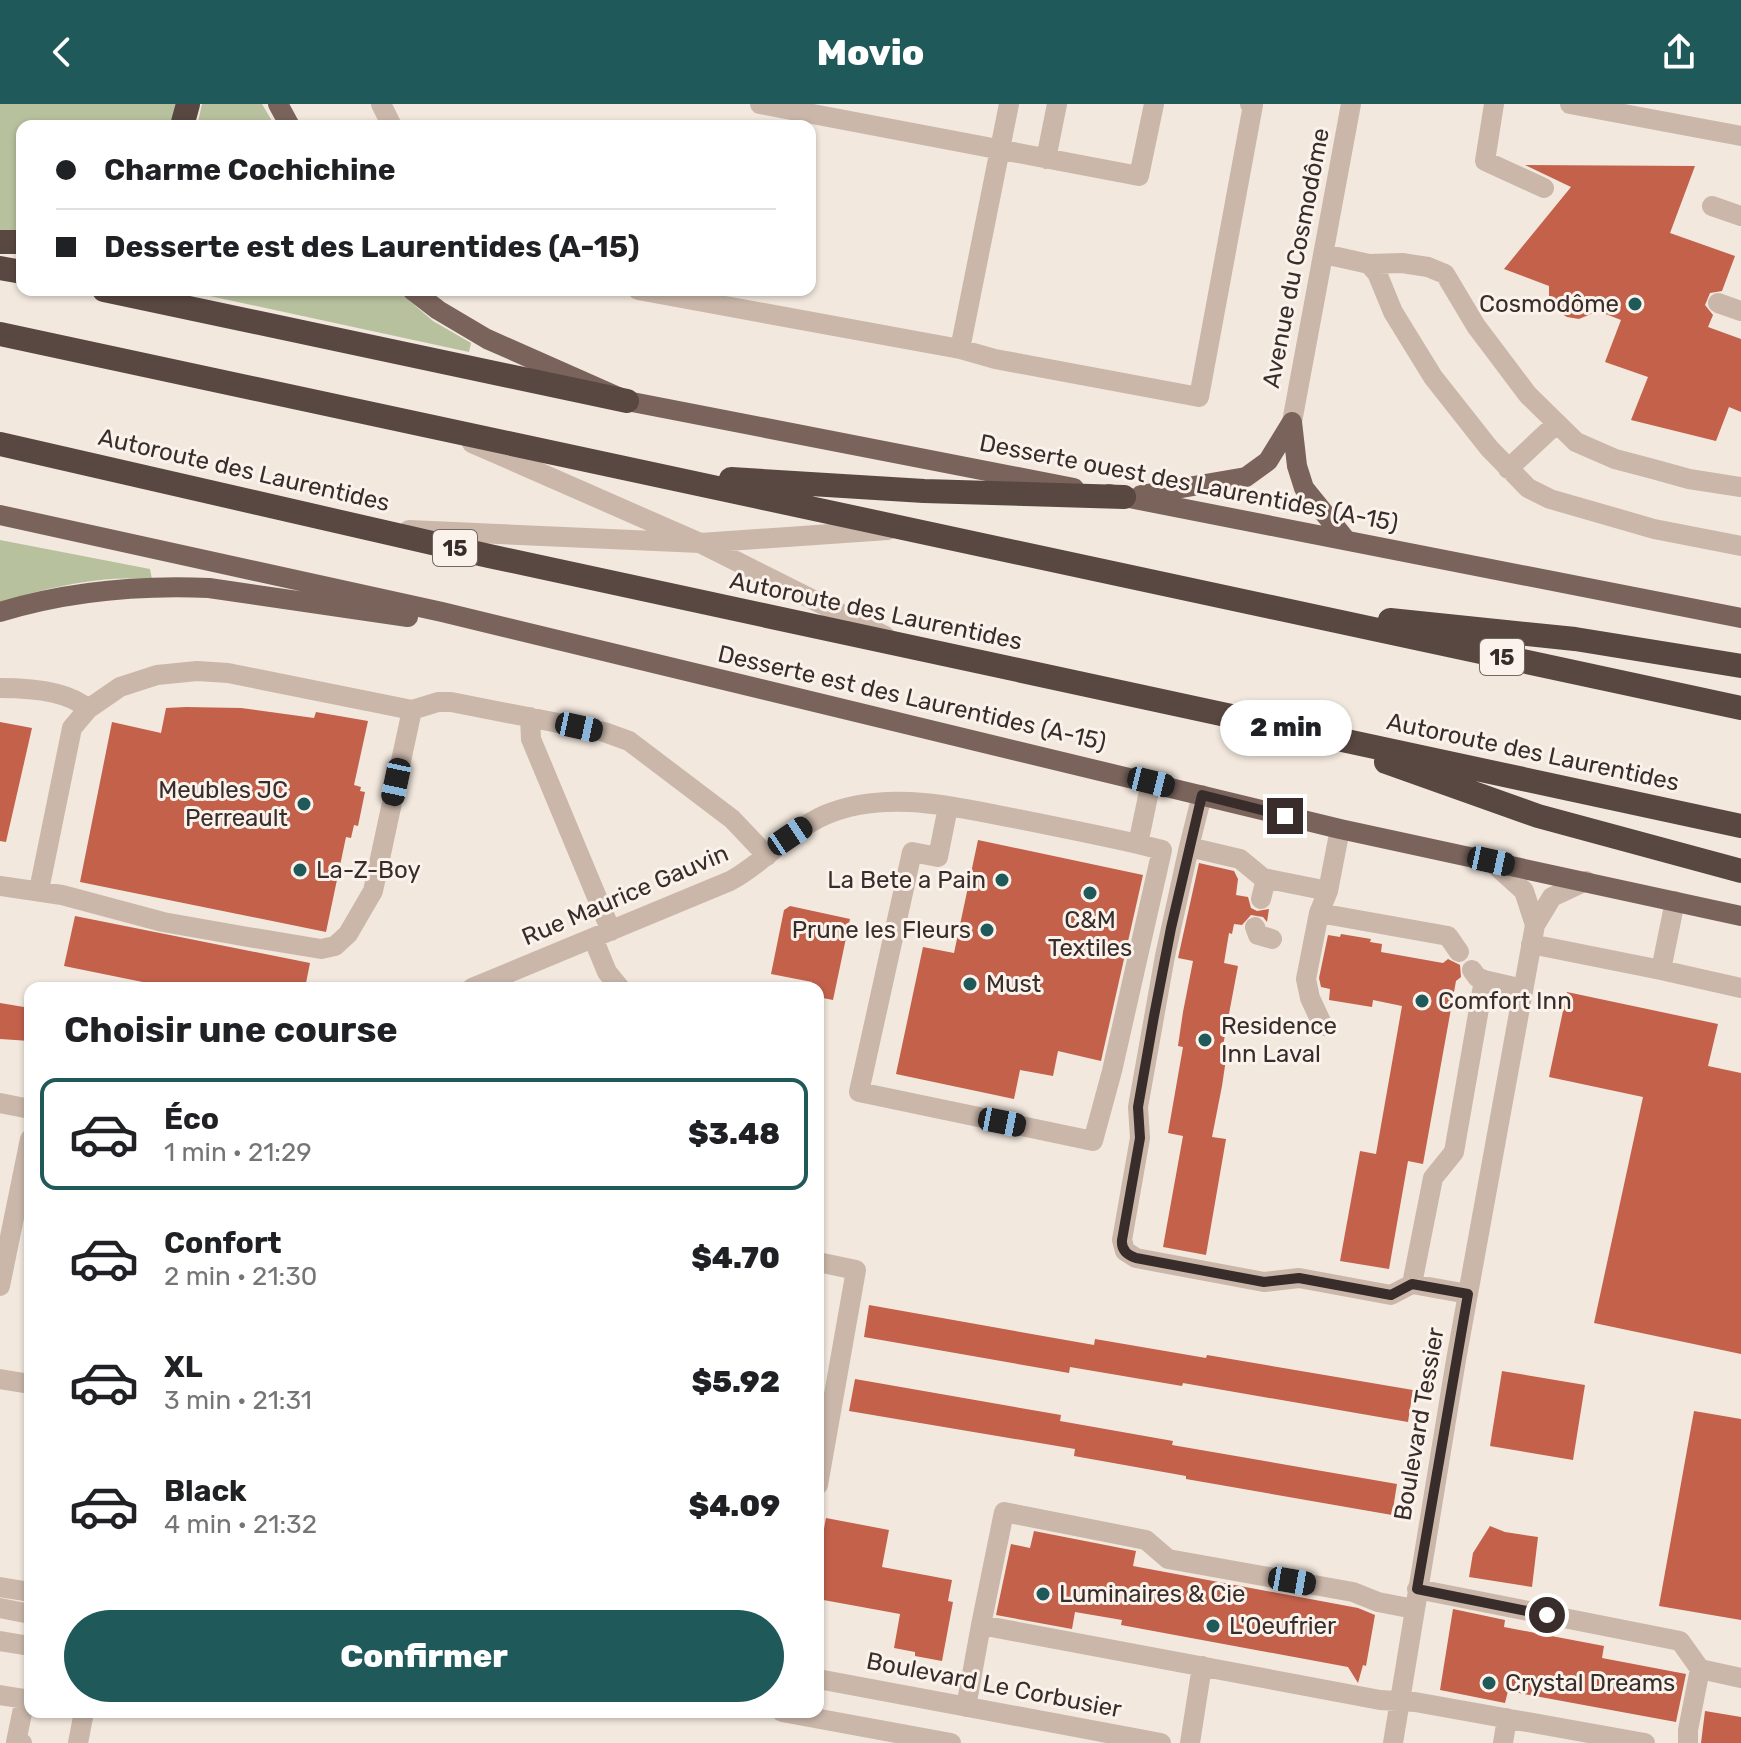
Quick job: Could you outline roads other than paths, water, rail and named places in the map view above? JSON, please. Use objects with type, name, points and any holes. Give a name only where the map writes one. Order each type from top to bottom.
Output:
[{"type":"highway","points":[[132,296],[627,401]]},
{"type":"highway","name":"15","points":[[0,334],[1741,708]]},
{"type":"highway","name":"Autoroute des Laurentides","points":[[0,444],[910,648],[1741,826]]},
{"type":"highway","points":[[652,474],[924,491],[1124,497]]},
{"type":"highway","points":[[1264,607],[1575,639],[1741,666]]},
{"type":"highway","points":[[1309,733],[1538,816],[1741,871]]},
{"type":"main road","name":"Desserte ouest des Laurentides (A-15)","points":[[420,296],[487,339],[627,401],[1741,618]]},
{"type":"main road","points":[[1124,497],[1246,477],[1268,461],[1292,422]]},
{"type":"main road","points":[[1292,422],[1297,466],[1304,488],[1346,540]]},
{"type":"main road","points":[[0,515],[539,636]]},
{"type":"main road","points":[[0,612],[90,592],[146,587],[197,588],[539,636]]},
{"type":"main road","name":"Desserte est des Laurentides (A-15)","points":[[539,636],[1340,829],[1741,916]]},
{"type":"street","points":[[760,104],[1139,176],[1154,104]]},
{"type":"street","points":[[960,349],[1009,104]]},
{"type":"street","points":[[1046,159],[1057,104]]},
{"type":"street","points":[[671,296],[1199,397],[1253,105],[1250,104]]},
{"type":"street","name":"Avenue du Cosmodôme","points":[[1292,422],[1351,104]]},
{"type":"street","points":[[1494,104],[1485,161],[1544,188]]},
{"type":"street","points":[[1570,104],[1741,136]]},
{"type":"street","points":[[1712,206],[1741,216]]},
{"type":"street","points":[[1324,254],[1369,264],[1402,263],[1428,267],[1445,274],[1493,350],[1528,395],[1576,442],[1615,459],[1689,479],[1741,487]]},
{"type":"street","points":[[1369,264],[1377,273],[1393,312],[1433,377],[1460,413],[1528,488],[1550,499],[1654,529],[1741,546]]},
{"type":"street","points":[[1718,303],[1741,311]]},
{"type":"street","points":[[1508,469],[1556,424]]},
{"type":"street","points":[[441,429],[700,543],[910,648]]},
{"type":"street","points":[[373,529],[700,543],[904,528]]},
{"type":"street","points":[[39,890],[75,722],[110,692],[140,679],[197,671],[228,673],[412,710],[444,701],[604,732],[629,741],[732,819],[767,856]]},
{"type":"street","points":[[0,688],[71,698],[88,709]]},
{"type":"street","points":[[0,886],[39,890],[163,922],[328,949],[348,934],[373,891],[412,710]]},
{"type":"street","points":[[530,717],[531,739],[602,934],[612,982]]},
{"type":"street","points":[[948,807],[938,857],[912,852],[859,1092],[1093,1141],[1162,850],[1138,844],[1151,782]]},
{"type":"street","points":[[1202,795],[1165,956],[1138,1107],[1140,1138],[1123,1248],[1136,1258],[1264,1282],[1299,1278],[1391,1295],[1412,1284],[1468,1294]]},
{"type":"street","name":"Rue Maurice Gauvin","points":[[486,982],[730,881],[790,836],[832,812],[893,801],[948,807],[1138,844]]},
{"type":"street","points":[[1323,1026],[1310,998],[1306,979],[1340,829]]},
{"type":"street","points":[[1189,847],[1240,859],[1260,877],[1263,889],[1328,891]]},
{"type":"street","points":[[1491,861],[1524,891],[1533,935],[1741,988]]},
{"type":"street","name":"Boulevard Tessier","points":[[1393,1743],[1468,1294],[1533,935],[1552,897],[1586,881]]},
{"type":"street","points":[[1661,970],[1675,901]]},
{"type":"street","points":[[1319,913],[1448,936],[1459,952]]},
{"type":"street","points":[[1255,927],[1258,935],[1272,939]]},
{"type":"street","points":[[1412,1284],[1433,1178],[1454,1152],[1478,975],[1523,989]]},
{"type":"street","points":[[0,1103],[24,1108]]},
{"type":"street","points":[[0,1180],[24,1186]]},
{"type":"street","points":[[0,1286],[24,1194]]},
{"type":"street","points":[[824,1263],[856,1270],[824,1451]]},
{"type":"street","points":[[0,1379],[24,1383]]},
{"type":"street","points":[[966,1707],[1004,1512],[1146,1540],[1168,1559],[1353,1592],[1378,1602],[1416,1599],[1680,1641],[1700,1669],[1741,1678]]},
{"type":"street","points":[[0,1587],[24,1591]]},
{"type":"street","points":[[0,1608],[24,1613]]},
{"type":"street","points":[[0,1619],[24,1623]]},
{"type":"street","points":[[981,1625],[1380,1700],[1507,1718],[1605,1739],[1645,1743]]},
{"type":"street","points":[[0,1641],[24,1645]]},
{"type":"street","points":[[1190,1743],[1202,1666]]},
{"type":"street","points":[[1688,1743],[1700,1669]]},
{"type":"street","name":"Boulevard Le Corbusier","points":[[824,1680],[1161,1743]]},
{"type":"street","points":[[0,1695],[24,1699]]},
{"type":"street","points":[[0,1739],[19,1742],[24,1706]]},
{"type":"street","points":[[78,1743],[83,1718]]},
{"type":"street","points":[[815,1718],[951,1743]]},
{"type":"street","points":[[1503,1743],[1507,1718]]},
{"type":"place","name":"Cosmodôme","points":[[1635,304]]},
{"type":"place","name":"Meubles JC Perreault","points":[[304,804]]},
{"type":"place","name":"La-Z-Boy","points":[[300,870]]},
{"type":"place","name":"La Bete a Pain","points":[[1002,880]]},
{"type":"place","name":"C&M Textiles","points":[[1090,893]]},
{"type":"place","name":"Prune les Fleurs","points":[[987,930]]},
{"type":"place","name":"Must","points":[[970,984]]},
{"type":"place","name":"Comfort Inn","points":[[1422,1001]]},
{"type":"place","name":"Residence Inn Laval","points":[[1205,1040]]},
{"type":"place","name":"Luminaires & Cie","points":[[1043,1594]]},
{"type":"place","name":"L'Oeufrier","points":[[1213,1626]]},
{"type":"place","name":"Crystal Dreams","points":[[1489,1683]]}]
